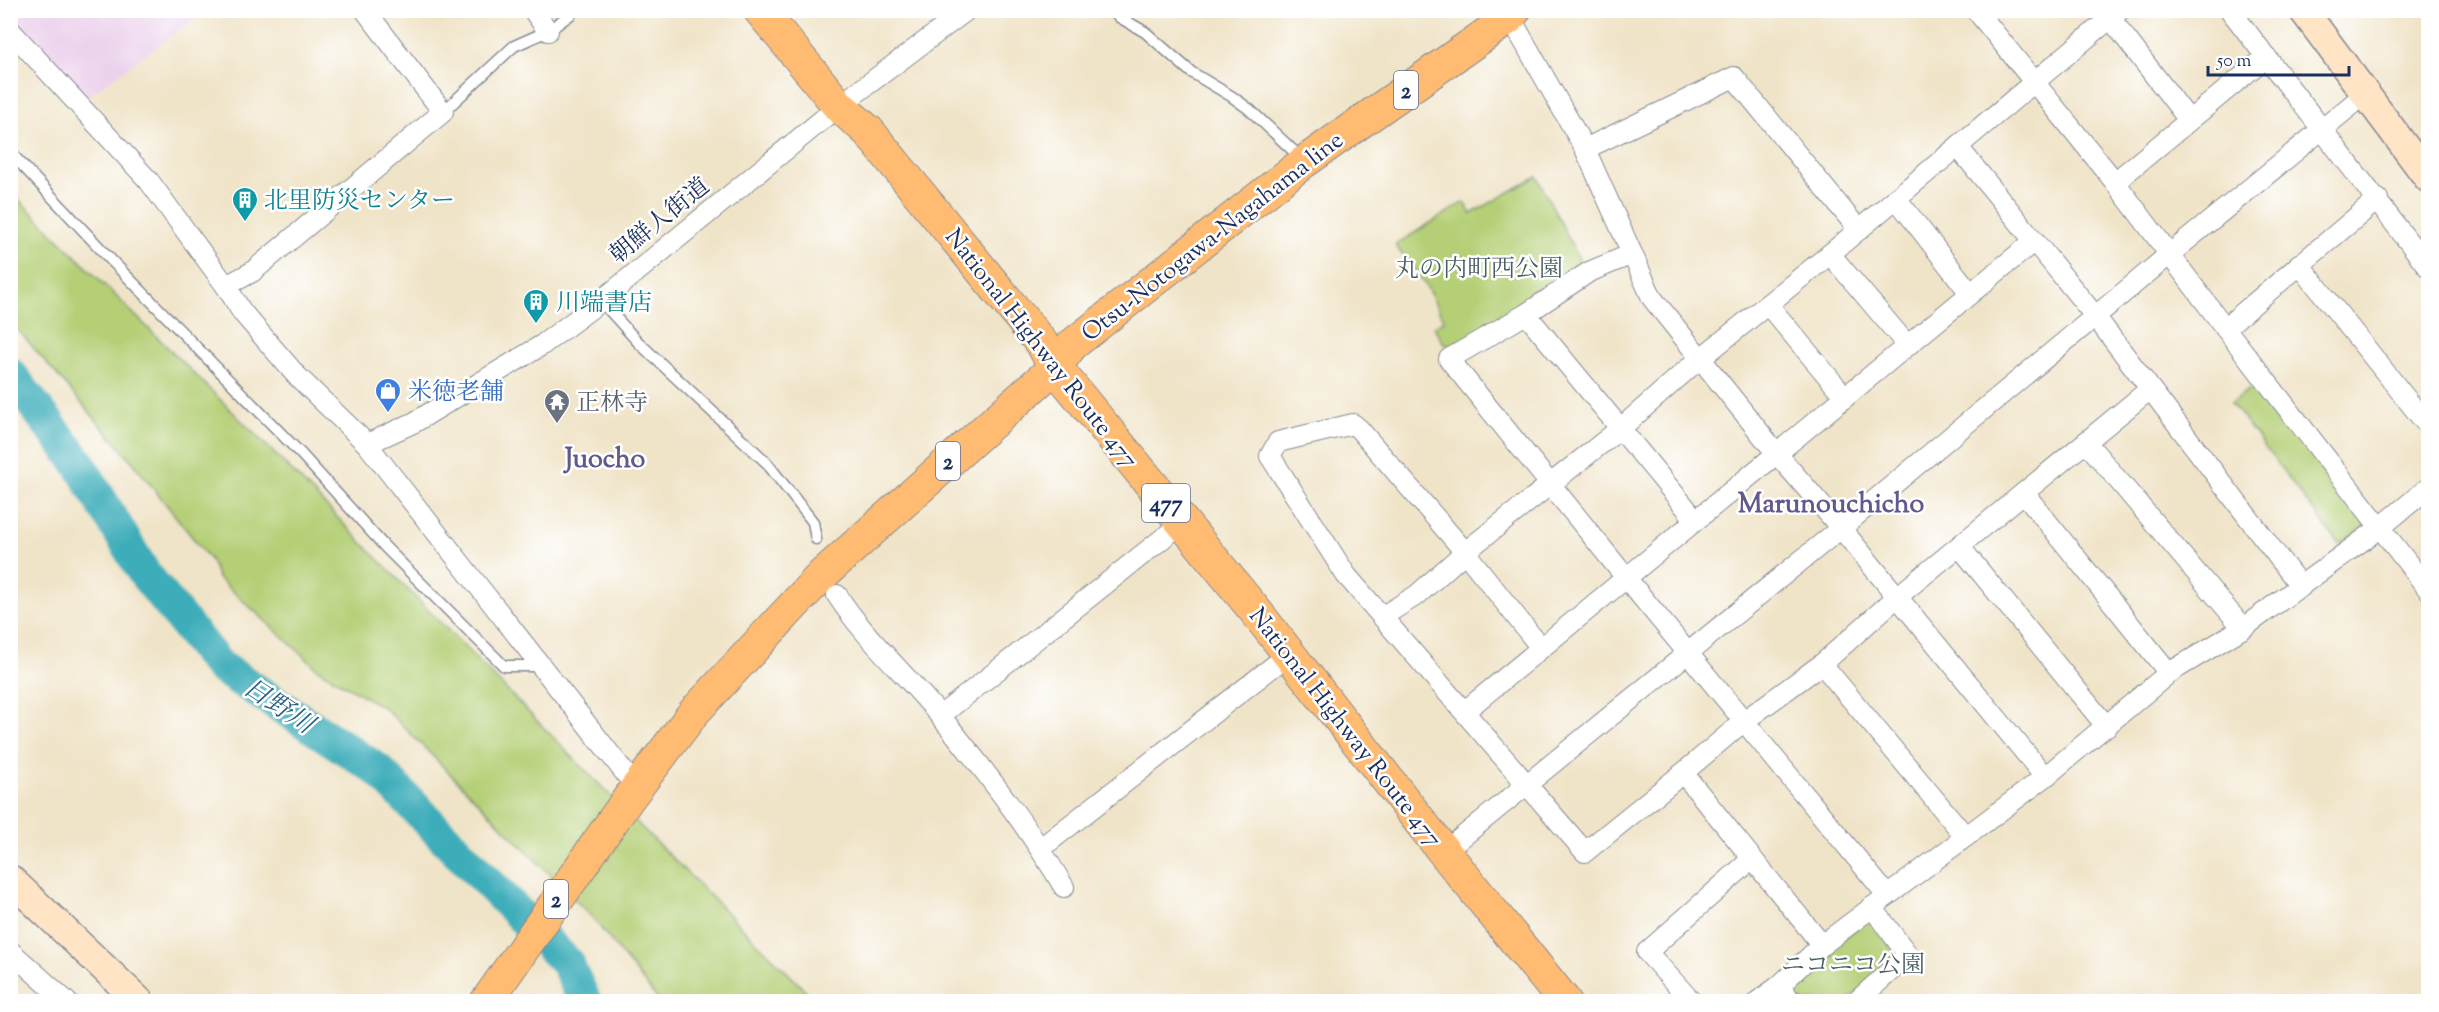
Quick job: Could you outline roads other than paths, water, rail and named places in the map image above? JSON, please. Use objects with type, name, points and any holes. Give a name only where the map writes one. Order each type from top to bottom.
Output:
[{"type":"highway","name":"National Highway Route 477","points":[[760,10],[839,106],[875,140],[1043,345],[1055,367],[1289,654],[1565,1002]]},
{"type":"main road","name":"Otsu-Notogawa-Nagahama line","points":[[486,1002],[632,793],[695,711],[821,576],[1055,367],[1072,345],[1304,162],[1510,13]]},
{"type":"street","points":[[226,286],[252,272],[443,112],[365,10]]},
{"type":"street","points":[[533,10],[548,31]]},
{"type":"street","name":"朝鮮人街道","points":[[367,444],[415,422],[535,350],[601,301],[839,106],[967,10]]},
{"type":"street","points":[[1976,10],[2115,182],[2224,328],[2428,589]]},
{"type":"street","points":[[2230,10],[2378,199],[2428,267]]},
{"type":"street","points":[[2303,10],[2428,178]]},
{"type":"street","points":[[1510,13],[1585,149],[1652,298],[1777,454],[1840,527],[2045,777]]},
{"type":"street","points":[[1383,616],[1417,595],[1465,552],[1769,306],[2034,84],[2111,13],[2188,119]]},
{"type":"street","points":[[10,30],[150,181],[226,286],[242,312],[296,375],[367,444],[540,666],[632,793]]},
{"type":"street","points":[[2115,182],[2188,119],[2266,57]]},
{"type":"street","points":[[1585,149],[1734,77],[1858,230]]},
{"type":"street","points":[[1444,852],[2366,94]]},
{"type":"street","points":[[1958,147],[2095,316],[2301,587]]},
{"type":"street","points":[[1896,198],[1970,293]]},
{"type":"street","points":[[2224,328],[2378,199]]},
{"type":"street","points":[[1465,711],[2033,242]]},
{"type":"street","points":[[1632,254],[1589,272],[1526,314],[1449,359],[1744,721],[1880,901],[1908,955],[1856,1002]]},
{"type":"street","points":[[1830,254],[1907,345]]},
{"type":"street","points":[[2299,264],[2428,426]]},
{"type":"street","points":[[1769,306],[1845,397]]},
{"type":"street","points":[[1526,314],[1695,519]]},
{"type":"street","points":[[1540,648],[1465,552],[1353,424],[1278,442],[1270,456],[1346,575],[1585,852],[1744,721],[1822,664],[1897,597],[2149,390]]},
{"type":"street","points":[[2086,442],[2243,628]]},
{"type":"street","points":[[1757,1002],[1779,986],[1822,945],[2045,777],[2169,674],[2243,628],[2301,587],[2381,527],[2428,488]]},
{"type":"street","points":[[2024,493],[2169,674]]},
{"type":"street","points":[[940,716],[1182,523]]},
{"type":"street","points":[[1960,547],[2107,727]]},
{"type":"street","points":[[837,595],[850,616],[940,716],[1041,848],[1064,887]]},
{"type":"street","points":[[1041,848],[1289,654]]},
{"type":"street","points":[[1822,664],[1965,836]]},
{"type":"street","points":[[1683,773],[1822,945]]},
{"type":"street","points":[[1692,1002],[1647,952],[1752,859]]},
{"type":"street","points":[[11,881],[140,1002]]},
{"type":"street","points":[[10,951],[67,1002]]},
{"type":"street","points":[[1779,986],[1792,1002]]},
{"type":"lane","points":[[1113,10],[1119,17],[1145,32],[1191,72],[1249,109],[1304,162]]},
{"type":"lane","points":[[443,112],[514,46],[548,31],[571,14]]},
{"type":"lane","points":[[10,152],[111,260],[302,455],[385,547],[504,666],[540,666]]},
{"type":"lane","points":[[601,301],[638,342],[766,462],[813,522],[816,539]]},
{"type":"waterway","name":"日野川","points":[[10,374],[78,462],[144,573],[219,666],[378,770],[567,963],[585,1002]]},
{"type":"place","name":"北里防災センター","points":[[245,223]]},
{"type":"place","name":"川端書店","points":[[536,325]]},
{"type":"place","name":"米徳老舗","points":[[388,414]]},
{"type":"place","name":"正林寺","points":[[557,425]]},
{"type":"district","name":"Juocho","points":[[605,458]]},
{"type":"district","name":"Marunouchicho","points":[[1831,503]]},
{"type":"park label","name":"丸の内町西公園","points":[[1479,268]]},
{"type":"park label","name":"ニコニコ公園","points":[[1853,964]]}]
